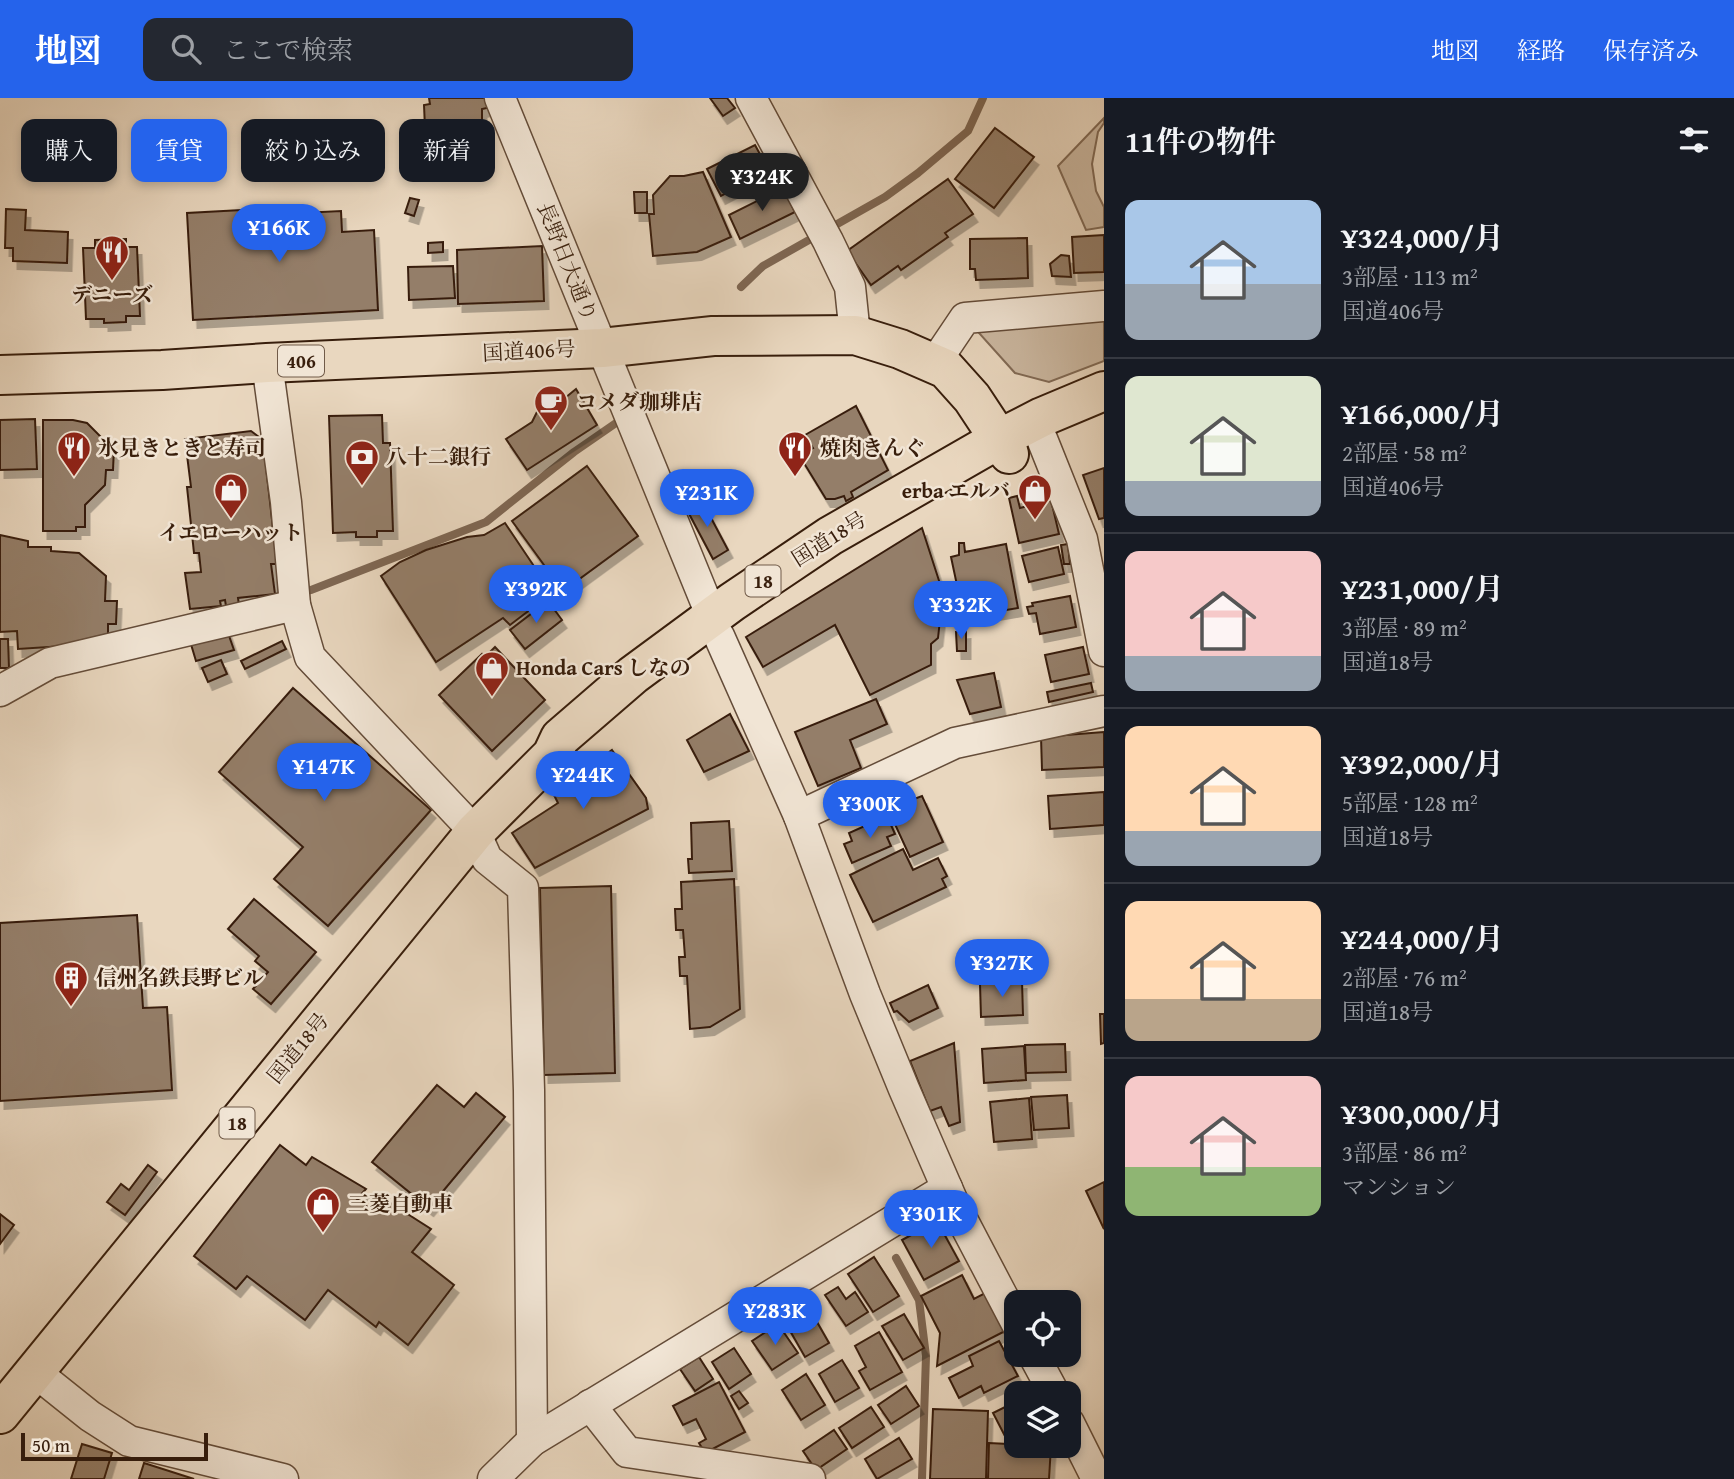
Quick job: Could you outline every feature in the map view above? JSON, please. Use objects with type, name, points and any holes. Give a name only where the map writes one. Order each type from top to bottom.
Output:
[{"type":"highway","name":"国道406号","points":[[0,375],[162,370],[602,348],[713,336],[855,335],[900,349],[946,369],[1017,444]]},
{"type":"highway","name":"国道18号","points":[[1017,444],[1042,417],[1104,391]]},
{"type":"highway","name":"国道18号","points":[[0,1414],[475,832],[552,755],[572,750],[716,626],[823,567],[1017,444],[1104,412]]},
{"type":"street","name":"長野日大通り","points":[[500,98],[716,626],[799,816],[865,994],[947,1188],[1004,1299]]},
{"type":"street","points":[[751,98],[825,234],[850,288],[855,335]]},
{"type":"street","points":[[934,364],[965,318],[1104,306]]},
{"type":"street","points":[[267,363],[286,502],[295,606],[310,657],[475,832],[487,859],[523,888],[529,1090],[532,1441]]},
{"type":"street","points":[[1017,444],[1082,539],[1104,651]]},
{"type":"street","points":[[0,691],[50,663],[295,606]]},
{"type":"street","points":[[799,816],[955,743],[1104,712]]},
{"type":"street","points":[[493,1479],[532,1441],[947,1188]]},
{"type":"street","points":[[35,1372],[90,1416],[129,1441],[283,1479]]},
{"type":"street","points":[[590,1405],[627,1452],[810,1479]]},
{"type":"street","points":[[1081,1447],[1097,1479]]},
{"type":"shaded area","points":[[1104,118],[1098,132],[1092,164],[1096,191],[1104,207],[1104,227],[1086,230],[1058,166]]},
{"type":"shaded area","points":[[1104,320],[1104,361],[1049,382],[1015,373],[979,333],[980,327]]},
{"type":"building","points":[[429,98],[487,98],[487,108],[482,109],[482,119],[425,119],[424,105],[430,104]]},
{"type":"building","points":[[710,98],[727,98],[735,108],[723,116]]},
{"type":"building","points":[[995,128],[1034,157],[994,208],[955,179]]},
{"type":"building","points":[[755,145],[769,171],[721,196],[707,169]]},
{"type":"building","points":[[703,172],[731,237],[697,252],[653,256],[649,214],[654,214],[653,195],[670,176]]},
{"type":"building","points":[[948,179],[973,214],[945,233],[948,237],[901,270],[898,266],[871,285],[847,251]]},
{"type":"building","points":[[783,188],[795,212],[740,239],[729,215]]},
{"type":"building","points":[[634,192],[647,192],[647,213],[635,213]]},
{"type":"building","points":[[410,198],[419,200],[414,216],[405,213]]},
{"type":"building","points":[[301,207],[302,213],[341,211],[342,232],[374,230],[378,310],[193,320],[187,213]]},
{"type":"building","points":[[6,209],[26,210],[25,230],[68,232],[67,263],[13,261],[13,248],[5,248]]},
{"type":"building","points":[[1104,235],[1104,272],[1074,273],[1072,237]]},
{"type":"building","points":[[1027,238],[1028,278],[976,280],[975,269],[970,269],[970,239]]},
{"type":"building","name":"デニーズ","points":[[126,239],[126,247],[137,247],[140,316],[126,316],[126,322],[104,323],[104,319],[86,319],[83,248],[95,248],[95,240]]},
{"type":"building","points":[[443,242],[443,252],[428,253],[428,243]]},
{"type":"building","points":[[542,246],[544,301],[458,304],[457,250]]},
{"type":"building","points":[[1061,255],[1069,256],[1071,277],[1052,276],[1050,264]]},
{"type":"building","points":[[453,266],[455,298],[409,300],[408,267]]},
{"type":"building","name":"コメダ珈琲店","points":[[576,389],[597,425],[527,470],[506,439],[532,422],[538,410],[556,397],[565,398]]},
{"type":"building","points":[[856,406],[888,470],[851,492],[853,497],[846,501],[844,496],[826,499],[799,455],[813,448],[805,435]]},
{"type":"building","name":"八十二銀行","points":[[382,415],[383,443],[390,443],[393,531],[377,531],[377,537],[356,537],[356,532],[333,533],[329,416]]},
{"type":"building","points":[[35,419],[37,469],[0,470],[0,420]]},
{"type":"building","name":"氷見きときと寿司","points":[[43,420],[87,423],[101,437],[106,448],[114,448],[113,470],[106,470],[105,485],[85,505],[85,527],[76,527],[76,531],[43,531]]},
{"type":"building","name":"イエローハット","points":[[251,431],[263,440],[277,564],[271,564],[275,594],[238,598],[239,605],[226,606],[225,600],[220,601],[221,606],[190,609],[185,573],[201,572],[199,553],[194,553],[187,487],[191,487],[185,439]]},
{"type":"building","points":[[587,466],[638,536],[563,591],[512,521]]},
{"type":"building","points":[[1104,468],[1104,518],[1099,519],[1083,475]]},
{"type":"building","name":"erba エルバ","points":[[1017,496],[1020,508],[1051,500],[1059,534],[1019,543],[1009,498]]},
{"type":"building","points":[[701,499],[728,550],[713,559],[686,508]]},
{"type":"building","points":[[505,523],[552,593],[510,625],[503,618],[436,662],[381,576],[400,562],[426,550],[467,537],[484,535]]},
{"type":"building","points":[[922,528],[943,593],[938,638],[931,644],[931,665],[870,695],[835,625],[763,667],[746,637]]},
{"type":"building","points":[[0,535],[28,541],[28,547],[51,547],[51,551],[79,553],[106,576],[105,601],[117,601],[116,624],[108,624],[108,634],[64,646],[18,649],[17,631],[0,632]]},
{"type":"building","points":[[959,543],[964,543],[965,552],[1006,544],[1018,608],[966,617],[957,616],[955,606],[961,604],[951,557],[959,555]]},
{"type":"building","points":[[1068,544],[1070,564],[1064,564],[1061,545]]},
{"type":"building","points":[[1058,547],[1064,574],[1029,582],[1022,556]]},
{"type":"building","points":[[1070,596],[1076,627],[1040,634],[1036,613],[1029,614],[1027,607],[1033,606],[1032,603]]},
{"type":"building","points":[[548,601],[562,620],[525,649],[510,630]]},
{"type":"building","points":[[227,630],[234,650],[196,661],[190,641]]},
{"type":"building","points":[[966,631],[966,651],[957,651],[956,632]]},
{"type":"building","points":[[0,639],[8,639],[9,668],[0,668]]},
{"type":"building","points":[[282,641],[286,649],[245,669],[241,661]]},
{"type":"building","name":"Honda Cars しなの","points":[[495,647],[545,700],[492,751],[439,695],[482,654],[485,657]]},
{"type":"building","points":[[1083,647],[1089,674],[1051,682],[1045,655]]},
{"type":"building","points":[[221,660],[227,674],[208,682],[202,668]]},
{"type":"building","points":[[994,673],[1001,707],[970,714],[957,680]]},
{"type":"building","points":[[1091,683],[1093,692],[1049,702],[1047,692]]},
{"type":"building","points":[[293,688],[431,810],[328,926],[274,879],[303,847],[219,772]]},
{"type":"building","points":[[876,699],[887,724],[850,740],[861,768],[818,786],[795,732]]},
{"type":"building","points":[[730,714],[749,751],[704,772],[687,740]]},
{"type":"building","points":[[1104,732],[1104,767],[1042,770],[1041,737]]},
{"type":"building","points":[[612,750],[646,798],[648,809],[535,868],[512,833],[558,803],[553,793]]},
{"type":"building","points":[[902,786],[909,801],[922,796],[943,842],[910,857],[888,809],[891,808],[885,794]]},
{"type":"building","points":[[1104,792],[1104,825],[1050,829],[1048,796]]},
{"type":"building","points":[[887,816],[895,834],[887,837],[891,846],[852,863],[844,844],[852,841],[849,833]]},
{"type":"building","points":[[729,821],[732,871],[689,873],[688,859],[692,859],[691,823]]},
{"type":"building","points":[[903,849],[913,870],[938,858],[947,876],[942,879],[946,887],[873,922],[850,875]]},
{"type":"building","points":[[734,879],[740,1009],[710,1027],[690,1029],[687,976],[680,976],[679,957],[685,957],[683,930],[676,930],[675,909],[682,909],[681,882]]},
{"type":"building","points":[[611,886],[615,1073],[544,1075],[540,888]]},
{"type":"building","points":[[254,899],[316,952],[271,1004],[253,989],[268,972],[255,961],[259,956],[228,929]]},
{"type":"building","name":"信州名鉄長野ビル","points":[[137,915],[143,1008],[167,1007],[172,1090],[0,1101],[0,923]]},
{"type":"building","points":[[1022,981],[1023,1015],[981,1017],[980,984]]},
{"type":"building","points":[[928,985],[938,1008],[909,1022],[897,1011],[894,1012],[890,1003]]},
{"type":"building","points":[[1100,1014],[1104,1014],[1104,1043],[1101,1044]]},
{"type":"building","points":[[954,1043],[960,1122],[949,1126],[941,1107],[930,1111],[910,1061]]},
{"type":"building","points":[[1065,1044],[1066,1072],[1026,1073],[1025,1045]]},
{"type":"building","points":[[1024,1046],[1026,1080],[984,1083],[982,1049]]},
{"type":"building","points":[[437,1085],[464,1107],[476,1093],[505,1117],[429,1208],[372,1162]]},
{"type":"building","points":[[1067,1095],[1069,1128],[1034,1130],[1031,1097]]},
{"type":"building","points":[[1029,1098],[1032,1139],[994,1142],[990,1102]]},
{"type":"building","points":[[280,1145],[306,1165],[312,1157],[366,1189],[357,1199],[371,1209],[381,1197],[431,1229],[412,1252],[454,1285],[408,1345],[379,1322],[376,1327],[328,1290],[305,1320],[247,1276],[236,1289],[194,1256]]},
{"type":"building","points":[[148,1165],[157,1172],[125,1215],[107,1202],[121,1184],[129,1190]]},
{"type":"building","points":[[1104,1182],[1104,1229],[1086,1191]]},
{"type":"building","points":[[0,1214],[14,1225],[0,1244]]},
{"type":"building","points":[[937,1221],[959,1261],[924,1280],[902,1240]]},
{"type":"building","points":[[874,1257],[899,1296],[873,1312],[848,1274]]},
{"type":"building","points":[[962,1275],[974,1299],[989,1291],[1004,1320],[1004,1332],[937,1366],[940,1333],[921,1296]]},
{"type":"building","points":[[838,1287],[846,1299],[855,1292],[868,1312],[846,1326],[825,1295]]},
{"type":"building","points":[[809,1308],[829,1343],[805,1357],[785,1322]]},
{"type":"building","points":[[904,1314],[924,1348],[903,1360],[882,1326]]},
{"type":"building","points":[[778,1324],[798,1353],[772,1370],[752,1341]]},
{"type":"building","points":[[879,1332],[902,1372],[870,1390],[859,1371],[866,1367],[855,1346]]},
{"type":"building","points":[[999,1341],[1004,1350],[1004,1367],[1013,1367],[1018,1376],[984,1393],[981,1386],[959,1398],[949,1378],[973,1366],[969,1356]]},
{"type":"building","points":[[734,1348],[751,1374],[729,1389],[712,1362]]},
{"type":"building","points":[[699,1357],[713,1379],[695,1391],[680,1369]]},
{"type":"building","points":[[842,1360],[859,1388],[835,1402],[819,1374]]},
{"type":"building","points":[[806,1374],[825,1405],[801,1420],[782,1390]]},
{"type":"building","points":[[719,1382],[745,1432],[705,1453],[699,1443],[706,1439],[696,1419],[683,1425],[673,1406]]},
{"type":"building","points":[[906,1386],[919,1406],[891,1424],[878,1405]]},
{"type":"building","points":[[739,1391],[748,1403],[739,1409],[731,1396]]},
{"type":"building","points":[[871,1407],[884,1427],[852,1448],[839,1428]]},
{"type":"building","points":[[1004,1408],[1004,1434],[993,1413]]},
{"type":"building","points":[[933,1409],[988,1411],[986,1479],[930,1479]]},
{"type":"building","points":[[834,1430],[847,1449],[816,1470],[803,1451]]},
{"type":"building","points":[[899,1438],[912,1459],[877,1479],[865,1459]]},
{"type":"building","points":[[989,1443],[1004,1444],[1004,1458],[1050,1458],[1049,1479],[988,1479]]},
{"type":"building","points":[[82,1444],[112,1453],[104,1479],[71,1479]]},
{"type":"building","points":[[144,1463],[194,1479],[139,1479]]},
{"type":"waterway","points":[[741,287],[763,266],[885,197],[918,173],[968,131],[983,98]]},
{"type":"waterway","points":[[311,590],[486,522],[574,452],[616,423]]},
{"type":"waterway","points":[[896,1258],[919,1300],[926,1356],[922,1479]]},
{"type":"place","name":"デニーズ","points":[[112,282]]},
{"type":"place","name":"コメダ珈琲店","points":[[551,432]]},
{"type":"place","name":"氷見きときと寿司","points":[[74,478]]},
{"type":"place","name":"焼肉きんぐ","points":[[795,478]]},
{"type":"place","name":"八十二銀行","points":[[362,487]]},
{"type":"place","name":"イエローハット","points":[[231,520]]},
{"type":"place","name":"erba エルバ","points":[[1035,521]]},
{"type":"place","name":"Honda Cars しなの","points":[[492,698]]},
{"type":"place","name":"信州名鉄長野ビル","points":[[71,1008]]},
{"type":"place","name":"三菱自動車","points":[[323,1234]]}]
